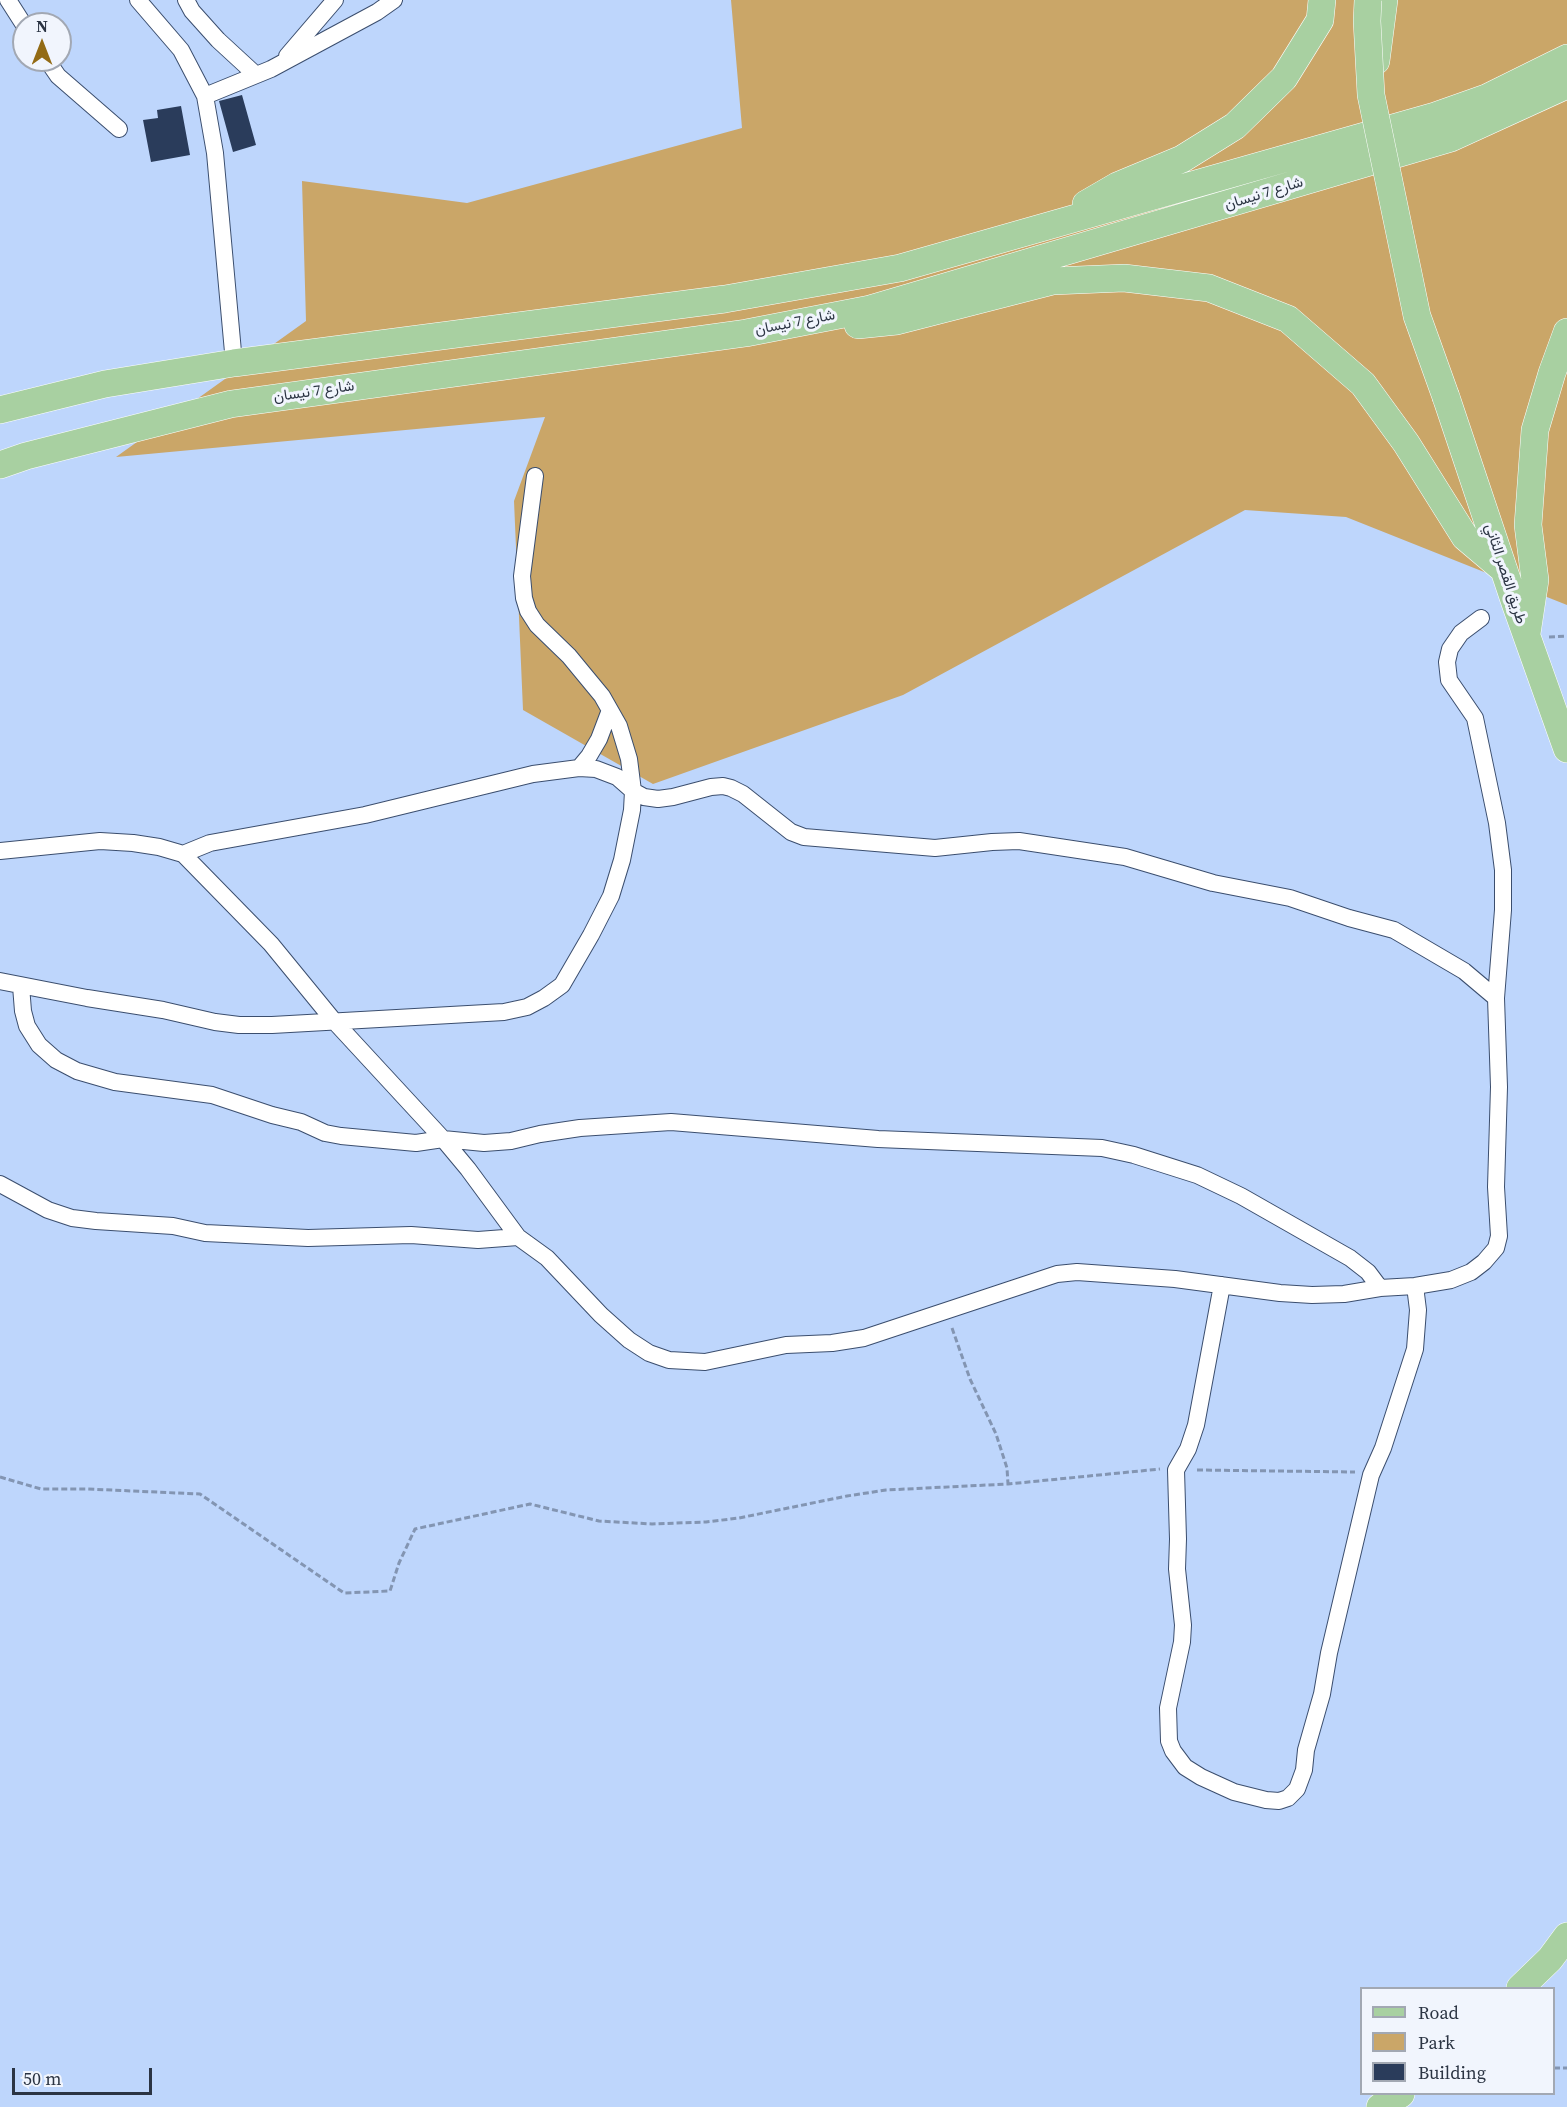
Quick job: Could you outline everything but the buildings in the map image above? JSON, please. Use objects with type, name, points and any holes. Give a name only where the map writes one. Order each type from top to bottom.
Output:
[{"type":"main road","points":[[1051,224],[1117,186],[1182,159],[1235,126],[1284,78],[1320,20],[1322,0]]},
{"type":"main road","points":[[1368,0],[1371,95]]},
{"type":"main road","points":[[1371,95],[1384,0]]},
{"type":"main road","points":[[1486,98],[1529,58],[1567,41]]},
{"type":"main road","name":"شارع 7 نيسان","points":[[0,411],[105,384],[234,363],[725,299],[900,268],[1435,116],[1486,98],[1567,58]]},
{"type":"main road","name":"شارع 7 نيسان","points":[[0,465],[26,456],[231,404],[746,333],[870,309],[1451,138],[1567,85]]},
{"type":"main road","name":"طريق القصر الثاني","points":[[1371,95],[1417,316],[1567,749]]},
{"type":"main road","points":[[746,333],[897,321],[1053,281],[1124,278],[1209,288],[1288,319],[1364,384],[1406,443],[1465,537],[1504,570]]},
{"type":"main road","points":[[1527,637],[1535,580],[1528,525],[1535,430],[1567,332]]},
{"type":"main road","points":[[1522,1987],[1550,1959],[1567,1936]]},
{"type":"main road","points":[[1380,2107],[1399,2095]]},
{"type":"street","points":[[138,0],[181,50],[205,96],[215,153],[234,363]]},
{"type":"street","points":[[186,0],[192,11],[218,40],[256,75]]},
{"type":"street","points":[[280,64],[335,0]]},
{"type":"street","points":[[205,96],[280,64],[377,12],[394,0]]},
{"type":"street","points":[[55,72],[119,129]]},
{"type":"street","points":[[0,981],[240,1025],[504,1012],[527,1007],[562,985],[611,896],[622,860],[632,810],[633,791],[625,745],[619,726],[602,696],[569,656],[543,632],[528,611],[522,576],[535,476]]},
{"type":"street","points":[[0,851],[100,841],[142,844],[183,854],[271,944],[334,1021],[443,1139],[518,1237],[547,1258],[601,1315],[629,1340],[649,1353],[669,1360],[705,1362],[786,1345],[832,1343],[864,1338],[1039,1279],[1067,1273],[1175,1279],[1312,1295],[1415,1286],[1451,1280],[1471,1272],[1496,1248],[1499,1236],[1496,1187],[1499,1088],[1496,998],[1503,910],[1503,870],[1497,823],[1475,718],[1449,680],[1447,662],[1450,649],[1461,633],[1481,618]]},
{"type":"street","points":[[579,768],[599,739],[610,710]]},
{"type":"street","points":[[183,854],[210,843],[342,819],[533,774],[579,768],[606,772],[617,777],[644,797],[658,799],[723,786],[743,794],[777,823],[804,837],[935,848],[1019,841],[1125,856],[1213,883],[1290,898],[1394,930],[1456,966],[1496,998]]},
{"type":"street","points":[[21,986],[22,1011],[27,1026],[39,1045],[56,1060],[77,1071],[115,1082],[212,1095],[341,1136],[416,1143],[443,1139],[484,1143],[511,1141],[580,1128],[671,1122],[878,1139],[1102,1148],[1134,1155],[1197,1175],[1241,1196],[1350,1258],[1368,1272],[1380,1288]]},
{"type":"street","points":[[0,1184],[48,1210],[72,1218],[172,1226],[205,1233],[308,1238],[352,1238],[385,1234],[478,1239],[518,1237]]},
{"type":"street","points":[[1222,1285],[1196,1425],[1188,1449],[1176,1470],[1177,1569],[1183,1625],[1182,1642],[1168,1708],[1169,1741],[1173,1751],[1185,1767],[1201,1777],[1234,1792],[1279,1801],[1288,1798],[1297,1789],[1304,1770],[1306,1750],[1322,1694],[1329,1653],[1371,1475],[1383,1448],[1415,1349],[1418,1310],[1415,1286]]},
{"type":"path","points":[[946,1310],[970,1379],[996,1434],[1007,1468],[1008,1484]]},
{"type":"path","points":[[0,1477],[41,1489],[200,1494],[344,1593],[390,1591],[399,1563],[415,1529],[530,1504],[599,1521],[652,1524],[739,1518],[886,1490],[1008,1484],[1164,1468],[1365,1472],[1371,1475]]},
{"type":"green space","points":[[731,0],[1567,0],[1567,605],[1346,517],[1245,510],[903,695],[653,784],[523,710],[514,501],[545,417],[116,457],[306,321],[302,181],[467,203],[742,128]]}]
